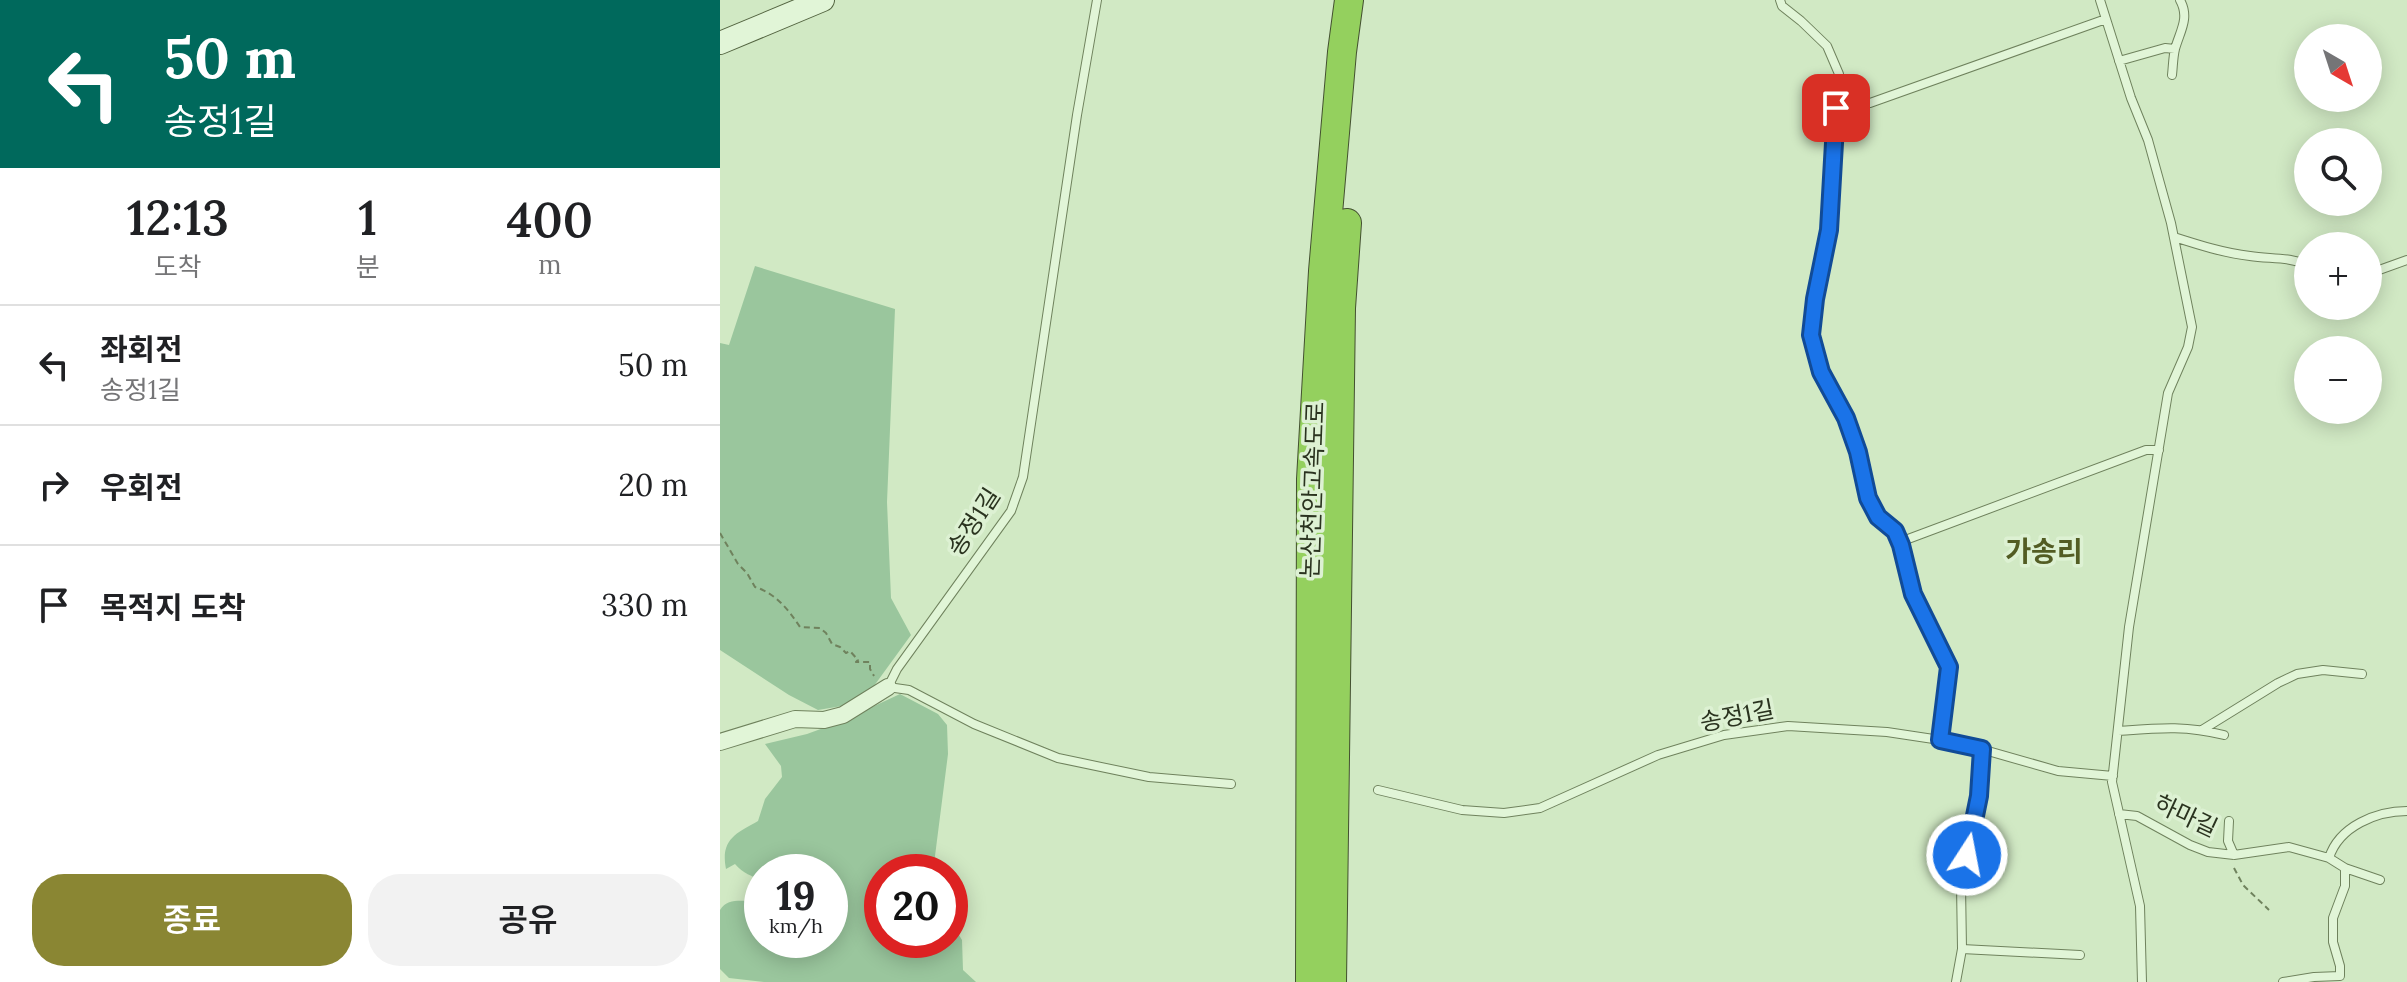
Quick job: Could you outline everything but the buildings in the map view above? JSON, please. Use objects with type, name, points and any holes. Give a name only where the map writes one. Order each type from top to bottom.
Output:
[{"type":"highway","name":"논산천안고속도로","points":[[1332,982],[1321,918],[1312,464],[1323,271],[1349,0]]},
{"type":"highway","name":"논산천안고속도로","points":[[1310,982],[1321,918],[1341,308],[1367,0]]},
{"type":"street","points":[[720,43],[823,0]]},
{"type":"street","points":[[720,742],[795,719],[824,720],[843,715],[886,688]]},
{"type":"lane","name":"송정1길","points":[[886,688],[1011,511],[1023,477],[1097,0]]},
{"type":"lane","points":[[1780,0],[1782,6],[1827,46],[1839,74],[1829,230],[1811,335],[1821,372],[1846,418],[1858,452],[1868,498],[1878,517],[1895,531],[1913,594],[1949,667],[1940,740]]},
{"type":"lane","points":[[2100,0],[2148,140],[2174,237],[2192,327],[2188,347],[2168,393],[2129,627],[2112,782],[2140,906],[2142,982]]},
{"type":"lane","points":[[2172,75],[2175,49],[2185,23],[2180,0]]},
{"type":"lane","points":[[1837,102],[1870,103],[2106,19]]},
{"type":"lane","points":[[2119,61],[2165,48],[2175,49]]},
{"type":"lane","points":[[2174,237],[2212,249],[2294,262]]},
{"type":"lane","points":[[2382,269],[2407,260]]},
{"type":"lane","points":[[1900,542],[2146,450],[2159,450]]},
{"type":"lane","points":[[2202,730],[2297,674],[2323,670],[2362,674]]},
{"type":"lane","points":[[886,688],[909,690],[974,724],[1058,758],[1149,777],[1231,784]]},
{"type":"lane","name":"송정1길","points":[[1378,790],[1462,810],[1504,813],[1540,808],[1658,755],[1724,735],[1788,726],[1887,732],[1940,740],[2058,771],[2113,776]]},
{"type":"lane","points":[[2118,731],[2167,726],[2224,735]]},
{"type":"lane","points":[[1956,982],[1962,949],[1961,885],[1979,796],[1982,749]]},
{"type":"lane","points":[[2329,858],[2341,837],[2363,821],[2390,811],[2407,811]]},
{"type":"lane","name":"하마길","points":[[2119,814],[2137,816],[2208,852],[2234,855],[2289,847],[2329,858],[2345,868],[2380,880]]},
{"type":"lane","points":[[2229,821],[2228,841],[2234,855]]},
{"type":"lane","points":[[2283,982],[2340,976],[2333,942],[2333,918],[2345,886],[2345,868]]},
{"type":"lane","points":[[1962,949],[2080,955]]},
{"type":"path","points":[[720,533],[755,587],[765,590],[782,603],[800,627],[820,628],[832,644],[846,653],[850,651],[858,660],[856,662],[870,662],[870,669],[880,686],[886,688]]},
{"type":"path","points":[[2234,855],[2234,870],[2243,885],[2269,910]]},
{"type":"green space","points":[[755,266],[895,309],[887,502],[891,598],[911,635],[871,690],[842,706],[818,710],[720,650],[720,343],[729,345]]},
{"type":"green space","points":[[900,694],[938,714],[947,725],[948,754],[935,854],[864,854],[864,958],[963,958],[963,970],[976,982],[764,982],[729,978],[720,969],[720,910],[729,902],[744,901],[744,958],[848,958],[848,854],[744,854],[744,872],[735,864],[726,869],[725,859],[732,838],[758,821],[765,799],[782,777],[781,766],[765,744],[807,734],[837,723],[857,710],[870,708]]},
{"type":"district","name":"가송리","points":[[2044,551]]},
{"type":"route","points":[[1836,108],[1829,230],[1811,335],[1821,372],[1846,418],[1858,452],[1868,498],[1878,517],[1895,531],[1913,594],[1949,667],[1940,740],[1982,749],[1979,796],[1967,855]]}]
